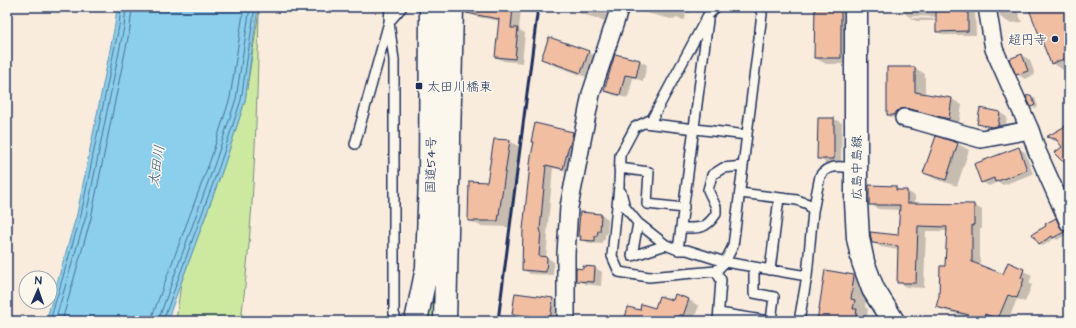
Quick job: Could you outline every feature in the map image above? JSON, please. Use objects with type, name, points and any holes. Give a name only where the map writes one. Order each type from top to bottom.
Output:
[{"type":"main road","name":"国道54号","points":[[416,321],[427,268],[430,177],[431,7]]},
{"type":"main road","name":"国道54号","points":[[445,321],[452,7]]},
{"type":"main road","name":"広島中島線","points":[[856,7],[856,168],[858,238],[873,289],[893,321]]},
{"type":"street","points":[[566,321],[566,254],[569,207],[591,94],[620,7]]},
{"type":"street","points":[[987,7],[994,49],[1069,222]]},
{"type":"street","points":[[904,118],[981,139],[1030,130]]},
{"type":"lane","points":[[390,7],[389,22],[394,60],[394,313],[396,321]]},
{"type":"lane","points":[[355,144],[389,22],[402,7]]},
{"type":"lane","points":[[716,7],[708,15],[652,119],[635,127],[620,155],[619,186],[612,256],[619,272],[649,277],[716,271],[726,262],[733,246],[740,193],[762,14],[759,7]]},
{"type":"lane","points":[[678,250],[708,15]]},
{"type":"lane","points":[[644,123],[747,135]]},
{"type":"lane","points":[[681,228],[701,228],[709,224],[716,214],[716,207],[708,190],[712,175],[723,168],[743,166]]},
{"type":"lane","points":[[619,168],[649,172],[647,204],[684,208]]},
{"type":"lane","points":[[799,321],[807,276],[813,211],[820,176],[827,168],[856,168]]},
{"type":"lane","points":[[619,186],[625,207],[638,223],[666,245],[678,250],[687,250],[726,262],[807,276]]},
{"type":"lane","points":[[740,193],[798,200],[808,204],[813,211]]},
{"type":"lane","points":[[770,270],[779,198]]},
{"type":"lane","points":[[638,223],[632,256],[666,245]]},
{"type":"lane","points":[[716,271],[721,280],[719,317],[770,321],[774,297],[754,293],[754,267]]},
{"type":"green space","points":[[259,11],[256,128],[252,205],[241,321],[176,321],[181,283],[224,166],[245,101]]},
{"type":"green space","points":[[436,247],[436,321],[425,321]]},
{"type":"water","name":"太田川","points":[[117,7],[258,7],[245,101],[224,166],[167,321],[46,321],[49,310],[58,310],[58,280],[77,214],[115,25]]},
{"type":"building","points":[[466,7],[513,7],[511,28],[518,28],[515,59],[495,57],[499,19],[466,13]]},
{"type":"building","points":[[815,7],[841,7],[841,58],[814,58]]},
{"type":"building","points":[[936,7],[968,7],[968,31],[936,32]]},
{"type":"building","name":"超円寺","points":[[1028,7],[1069,7],[1069,57],[1051,64]]},
{"type":"building","points":[[549,37],[589,51],[581,73],[541,59]]},
{"type":"building","points":[[615,54],[640,60],[636,77],[625,75],[620,95],[604,91]]},
{"type":"building","points":[[1022,54],[1028,71],[1016,75],[1009,59]]},
{"type":"building","points":[[887,67],[915,67],[915,92],[952,98],[949,119],[906,108],[897,111],[894,115],[887,115]]},
{"type":"building","points":[[1031,95],[1035,105],[1031,107],[1026,96]]},
{"type":"building","points":[[980,108],[1000,112],[998,126],[992,127],[977,124]]},
{"type":"building","points":[[818,118],[834,118],[834,159],[817,159]]},
{"type":"building","points":[[535,123],[573,132],[563,169],[546,165],[539,256],[547,257],[546,272],[522,270],[523,229],[531,156],[534,142],[531,142]]},
{"type":"building","points":[[1069,124],[1069,158],[1062,161],[1054,153],[1062,147],[1056,139],[1046,137]]},
{"type":"building","points":[[936,136],[958,143],[946,180],[923,173]]},
{"type":"building","points":[[494,139],[510,140],[498,221],[468,221],[469,181],[487,182]]},
{"type":"building","points":[[1019,147],[1027,170],[995,182],[994,178],[981,183],[974,164]]},
{"type":"building","points":[[869,185],[896,186],[896,190],[907,190],[907,203],[974,204],[974,225],[972,225],[972,262],[1003,274],[1008,262],[1024,269],[1021,278],[1024,279],[1017,298],[1008,295],[998,319],[985,314],[981,321],[967,321],[969,315],[936,307],[939,296],[940,266],[945,266],[947,227],[918,226],[916,283],[897,283],[898,246],[872,243],[870,232],[898,235],[900,205],[869,205]]},
{"type":"building","points":[[580,212],[601,214],[600,231],[598,231],[597,236],[595,236],[595,241],[580,240],[581,236],[578,236]]},
{"type":"building","points":[[1056,218],[1064,232],[1053,238],[1052,236],[1039,244],[1032,234]]},
{"type":"building","points":[[583,266],[595,267],[594,282],[576,281],[576,268],[583,269]]},
{"type":"building","points":[[825,270],[854,275],[851,299],[855,300],[853,309],[857,309],[855,321],[817,321]]},
{"type":"building","points":[[515,293],[553,298],[550,321],[529,321],[530,316],[512,314]]},
{"type":"building","points":[[675,294],[689,299],[683,316],[680,314],[677,321],[624,321],[628,307],[640,310],[641,304],[655,308],[659,296],[673,300]]},
{"type":"railway","points":[[498,321],[538,7]]},
{"type":"place","name":"超円寺","points":[[1055,39]]},
{"type":"place","name":"太田川橋東","points":[[419,86]]}]
